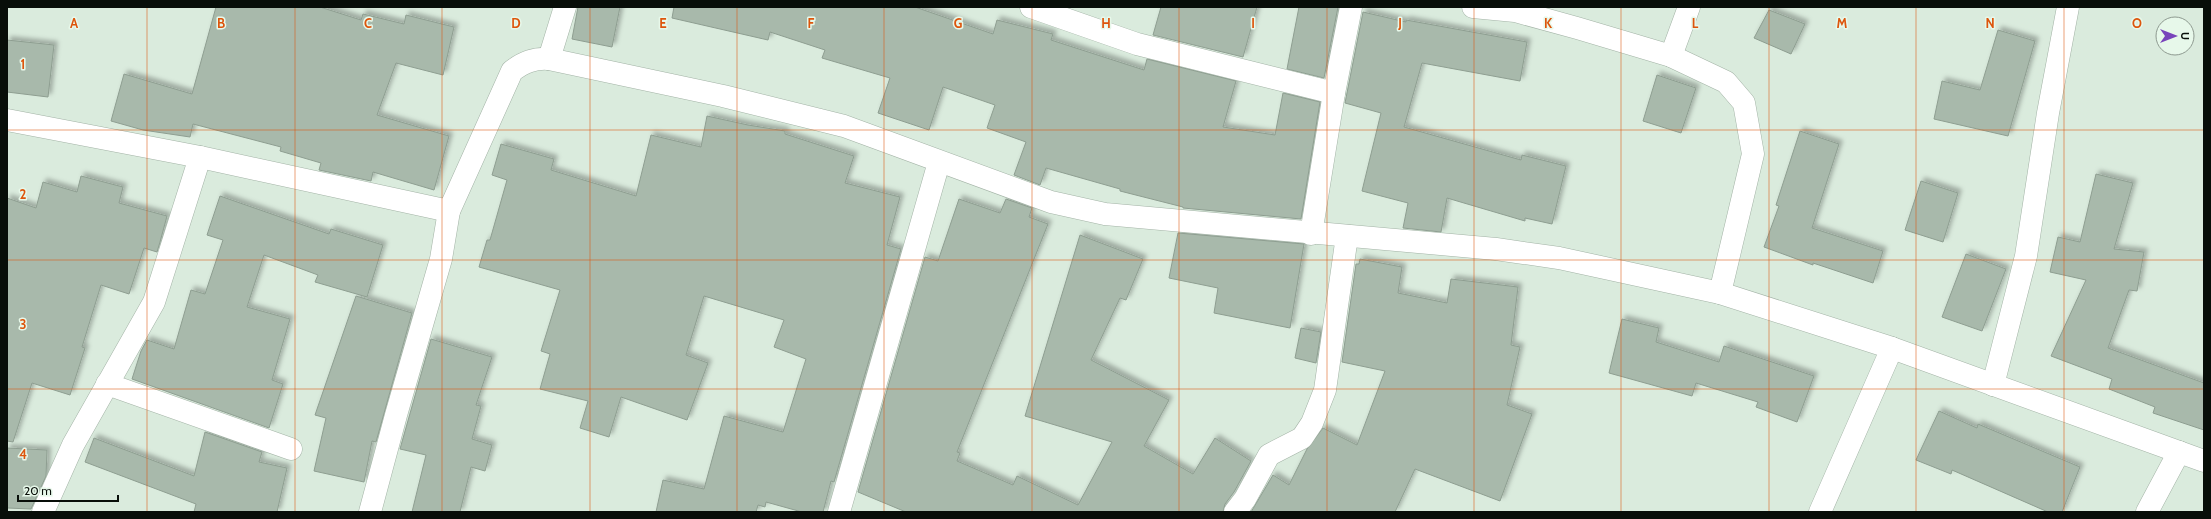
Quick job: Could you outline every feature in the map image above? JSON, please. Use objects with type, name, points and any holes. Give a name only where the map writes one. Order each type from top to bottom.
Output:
[{"type":"street","points":[[549,59],[565,7]]},
{"type":"street","points":[[1031,7],[1137,44],[1334,93]]},
{"type":"street","points":[[1310,234],[1350,7]]},
{"type":"street","points":[[1473,7],[1515,11],[1671,56],[1726,82],[1744,103],[1752,154],[1720,293]]},
{"type":"street","points":[[1671,56],[1689,7]]},
{"type":"street","points":[[1993,385],[2026,256],[2045,128],[2068,7]]},
{"type":"street","points":[[370,512],[441,259],[449,211],[512,71],[524,62],[539,59],[549,59],[723,96],[844,126],[1051,202],[1105,214],[1496,250],[1559,258],[1720,293],[1892,348],[2204,461]]},
{"type":"street","points":[[7,120],[200,157],[449,211]]},
{"type":"street","points":[[44,512],[73,445],[154,302],[200,157]]},
{"type":"street","points":[[839,512],[939,162]]},
{"type":"street","points":[[1235,512],[1245,499],[1269,455],[1302,438],[1312,423],[1325,390],[1347,236]]},
{"type":"street","points":[[1820,512],[1892,348]]},
{"type":"street","points":[[107,384],[291,448]]},
{"type":"street","points":[[2147,512],[2179,452]]},
{"type":"building","points":[[216,7],[320,7],[361,20],[363,14],[404,24],[406,15],[454,27],[443,75],[396,63],[377,115],[449,136],[434,190],[373,172],[371,181],[319,170],[321,163],[280,151],[281,147],[193,124],[190,137],[143,130],[111,121],[124,74],[192,94]]},
{"type":"building","points":[[578,7],[620,7],[612,47],[572,39]]},
{"type":"building","points":[[674,7],[915,7],[993,34],[997,20],[1053,34],[1051,40],[1144,70],[1147,59],[1236,81],[1223,127],[1275,135],[1283,93],[1320,102],[1301,219],[1183,208],[1120,191],[1120,189],[1046,168],[1040,185],[1014,175],[1026,142],[987,128],[995,105],[943,87],[929,130],[878,113],[890,78],[822,58],[825,50],[770,32],[768,40],[672,18]]},
{"type":"building","points":[[1161,7],[1257,7],[1243,57],[1153,35]]},
{"type":"building","points":[[1299,7],[1338,7],[1324,78],[1287,69]]},
{"type":"building","points":[[1769,10],[1805,24],[1791,54],[1754,38]]},
{"type":"building","points":[[1363,12],[1406,22],[1406,20],[1527,42],[1520,81],[1422,63],[1404,127],[1521,160],[1522,155],[1566,166],[1552,224],[1525,218],[1525,221],[1447,198],[1441,232],[1403,228],[1408,203],[1362,191],[1381,113],[1345,103]]},
{"type":"building","points":[[1998,30],[2035,41],[2008,136],[1934,119],[1942,81],[1980,90]]},
{"type":"building","points":[[7,40],[54,45],[48,97],[7,92]]},
{"type":"building","points":[[1657,75],[1696,88],[1681,133],[1643,121]]},
{"type":"building","points":[[707,116],[785,131],[785,134],[854,156],[845,183],[900,197],[887,245],[901,249],[834,482],[831,481],[823,512],[802,512],[766,502],[765,507],[758,505],[756,512],[656,512],[663,480],[704,489],[724,416],[783,432],[806,359],[774,347],[784,320],[704,296],[686,355],[708,363],[687,420],[621,397],[609,437],[580,428],[588,401],[540,389],[550,354],[541,351],[560,290],[479,267],[487,240],[490,240],[507,180],[492,175],[501,144],[554,159],[551,170],[636,196],[651,135],[701,147]]},
{"type":"building","points":[[1800,131],[1839,144],[1812,228],[1883,251],[1873,283],[1813,263],[1813,265],[1764,247],[1779,206],[1776,205]]},
{"type":"building","points":[[2096,174],[2133,183],[2114,249],[2144,252],[2137,291],[2129,290],[2108,348],[2204,383],[2204,430],[2153,413],[2155,407],[2109,389],[2112,379],[2051,356],[2086,280],[2050,272],[2058,237],[2080,242]]},
{"type":"building","points":[[81,176],[123,187],[119,203],[167,216],[160,242],[157,252],[144,248],[129,294],[101,285],[82,347],[85,348],[70,395],[32,383],[13,442],[7,441],[7,198],[36,208],[43,182],[77,192]]},
{"type":"building","points":[[1921,181],[1958,193],[1943,242],[1905,230]]},
{"type":"building","points":[[220,196],[329,234],[331,229],[383,245],[367,297],[315,282],[318,275],[264,255],[247,307],[290,319],[272,380],[283,384],[269,428],[132,379],[141,351],[147,340],[174,349],[191,290],[205,294],[223,240],[207,235]]},
{"type":"building","points":[[959,199],[1000,213],[1006,199],[1032,208],[1029,217],[1048,224],[957,452],[960,453],[957,461],[1013,485],[1017,476],[1078,505],[1112,442],[1025,416],[1080,235],[1143,259],[1126,300],[1120,298],[1091,360],[1169,400],[1144,446],[1193,474],[1215,438],[1251,461],[1234,492],[1225,504],[1223,512],[906,512],[858,492],[925,257],[938,261]]},
{"type":"building","points":[[1178,233],[1304,244],[1290,328],[1214,313],[1218,288],[1169,278]]},
{"type":"building","points":[[1966,254],[2006,269],[1982,331],[1942,317]]},
{"type":"building","points":[[1360,259],[1402,267],[1398,293],[1447,303],[1451,279],[1518,287],[1511,345],[1520,347],[1507,405],[1532,414],[1500,501],[1415,469],[1395,512],[1251,512],[1273,475],[1289,485],[1307,449],[1323,428],[1357,445],[1385,371],[1342,362],[1356,264],[1359,264]]},
{"type":"building","points":[[356,296],[412,313],[376,442],[372,441],[364,482],[314,471],[326,418],[315,415]]},
{"type":"building","points":[[1622,319],[1659,328],[1656,342],[1719,362],[1724,346],[1814,376],[1797,422],[1756,407],[1758,402],[1696,383],[1692,396],[1609,373]]},
{"type":"building","points":[[1301,328],[1321,332],[1316,363],[1295,358]]},
{"type":"building","points":[[431,339],[492,357],[476,405],[481,406],[472,439],[492,445],[485,471],[471,467],[460,512],[412,512],[426,455],[400,449]]},
{"type":"building","points":[[1939,411],[1977,428],[1978,424],[2080,467],[2062,512],[2048,512],[1952,470],[1951,474],[1916,460]]},
{"type":"building","points":[[205,432],[262,452],[259,462],[287,468],[277,512],[194,512],[196,504],[85,462],[94,438],[194,476]]},
{"type":"building","points":[[7,448],[47,450],[46,476],[31,509],[7,508]]}]
